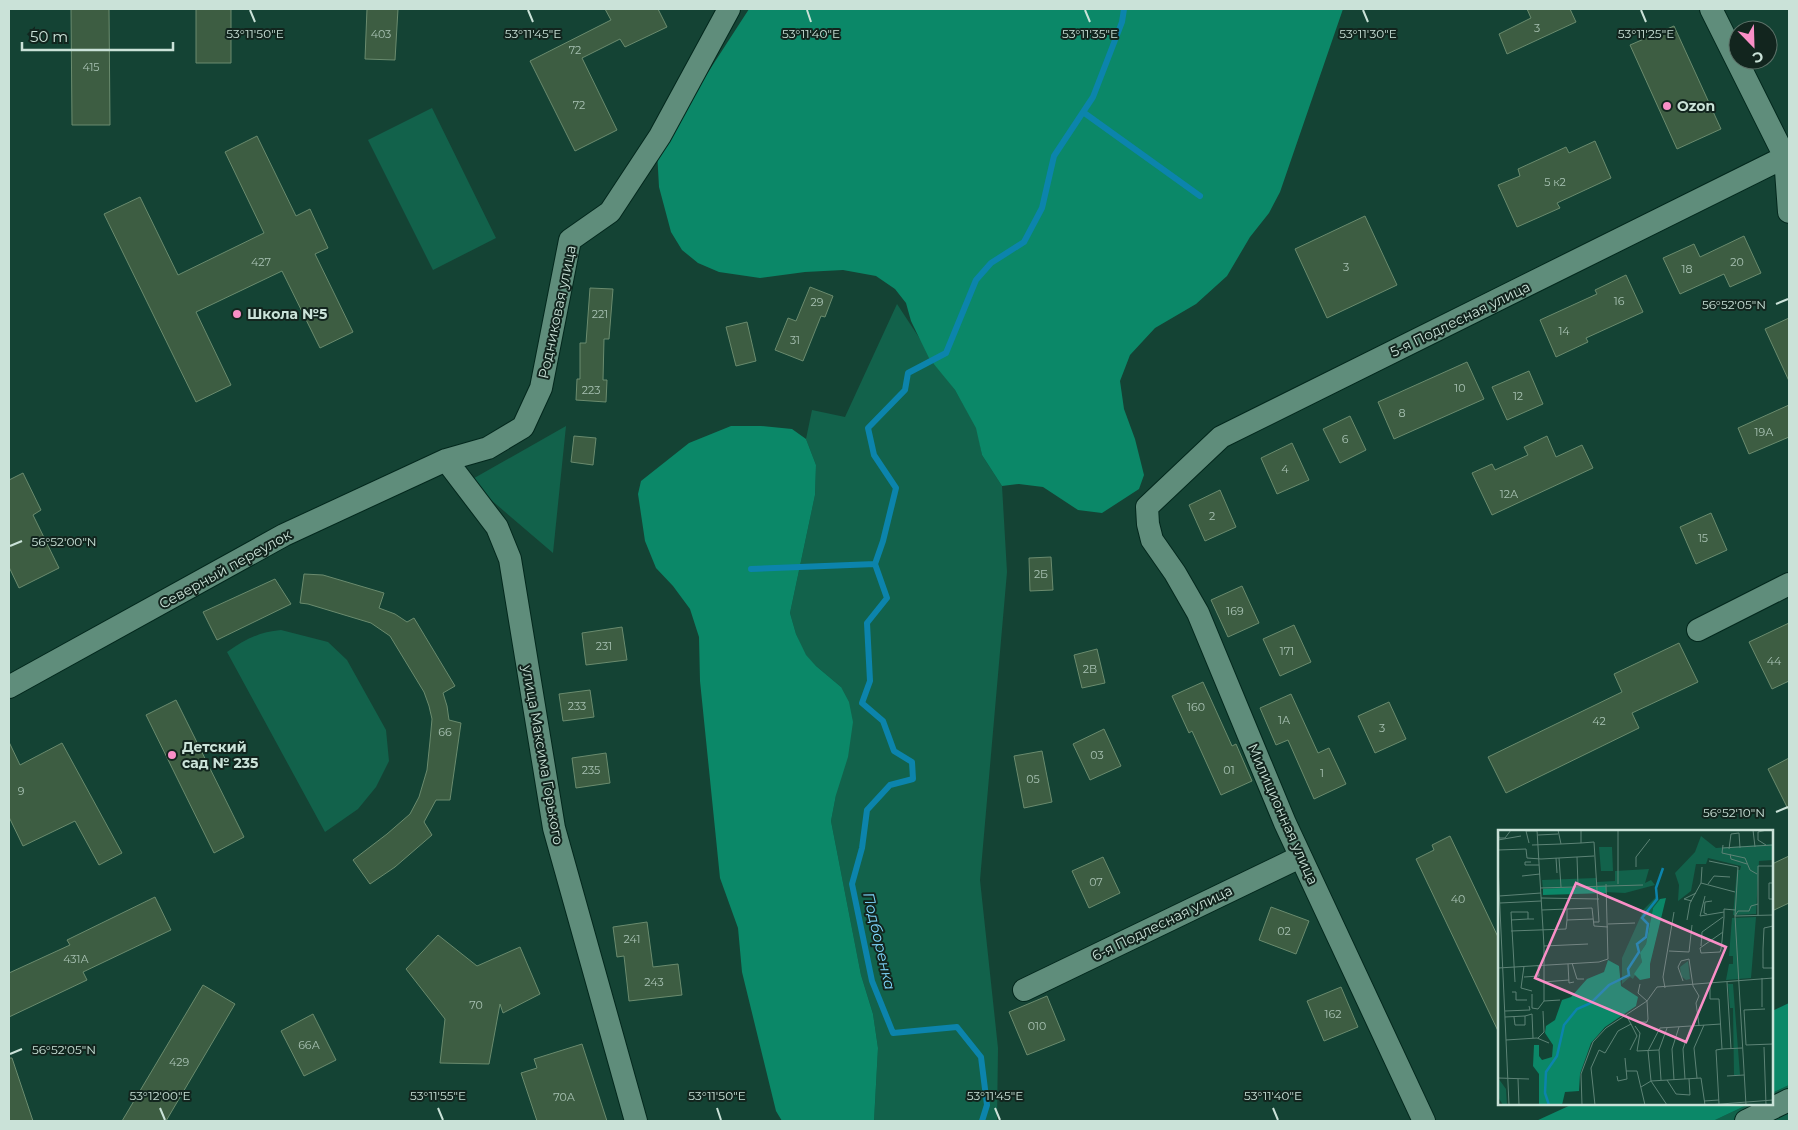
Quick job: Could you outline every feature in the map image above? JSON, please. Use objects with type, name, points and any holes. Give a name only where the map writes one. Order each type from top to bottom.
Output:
[{"type":"street","name":"Родниковая улица","points":[[446,460],[488,448],[523,427],[541,388],[570,240],[610,212],[660,136],[729,9]]},
{"type":"street","points":[[1711,9],[1787,156],[1789,212]]},
{"type":"street","name":"5-я Подлесная улица","points":[[1147,507],[1221,437],[1787,156]]},
{"type":"street","name":"Северный переулок","points":[[9,687],[284,535],[446,460]]},
{"type":"street","name":"улица Максима Горького","points":[[446,460],[497,527],[510,559],[554,828],[636,1121]]},
{"type":"street","name":"Милиционная улица","points":[[1147,507],[1148,524],[1152,540],[1175,573],[1198,614],[1300,856],[1424,1121]]},
{"type":"street","points":[[1698,630],[1789,584]]},
{"type":"street","name":"6-я Подлесная улица","points":[[1024,990],[1300,856]]},
{"type":"street","points":[[1746,1121],[1789,1100]]},
{"type":"green space","points":[[749,9],[1343,9],[1280,192],[1269,213],[1250,237],[1227,276],[1196,304],[1155,328],[1130,355],[1120,381],[1124,409],[1135,439],[1144,475],[1139,489],[1102,513],[1078,510],[1043,487],[1019,484],[1002,486],[982,455],[976,428],[955,390],[929,358],[911,321],[906,303],[895,289],[876,276],[843,270],[805,272],[760,278],[719,272],[698,263],[682,250],[671,232],[659,187],[657,151]]},
{"type":"green space","points":[[432,108],[496,238],[433,270],[368,140]]},
{"type":"green space","points":[[897,304],[955,390],[977,428],[982,455],[1002,486],[1007,572],[980,880],[998,1048],[997,1121],[874,1121],[878,1048],[873,1014],[861,975],[831,821],[836,795],[841,687],[805,655],[790,613],[815,495],[816,465],[806,439],[812,410],[845,417]]},
{"type":"green space","points":[[566,426],[553,553],[469,481]]},
{"type":"green space","points":[[731,426],[792,429],[806,439],[816,465],[815,495],[790,613],[796,634],[806,655],[841,687],[849,702],[853,722],[848,757],[836,795],[831,821],[861,975],[873,1014],[878,1048],[874,1121],[782,1121],[776,1111],[742,972],[738,928],[720,878],[700,681],[699,637],[690,609],[673,586],[656,568],[645,541],[638,494],[641,481],[689,443]]},
{"type":"green space","points":[[281,630],[328,642],[347,660],[386,730],[389,761],[376,787],[358,809],[325,832],[227,652],[253,637],[266,632]]},
{"type":"green space","points":[[1789,1003],[1789,1085],[1773,1093],[1773,1011]]},
{"type":"green space","points":[[1789,1085],[1789,1121],[1713,1121],[1747,1105],[1773,1105],[1773,1093]]},
{"type":"green space","points":[[1571,1105],[1747,1105],[1713,1121],[1536,1121]]},
{"type":"building","points":[[71,9],[109,9],[110,125],[72,125]]},
{"type":"building","points":[[196,9],[231,9],[231,63],[196,63]]},
{"type":"building","points":[[367,9],[398,9],[395,60],[365,59]]},
{"type":"building","points":[[605,9],[658,9],[667,27],[625,47],[620,39],[582,58],[617,130],[575,151],[530,61],[611,20]]},
{"type":"building","points":[[1527,9],[1570,9],[1576,22],[1507,54],[1499,34],[1531,18]]},
{"type":"building","points":[[1674,26],[1721,129],[1677,149],[1630,45]]},
{"type":"building","points":[[257,136],[296,216],[310,209],[328,248],[315,254],[353,332],[320,348],[282,271],[196,312],[231,385],[196,402],[104,214],[140,197],[178,275],[264,233],[225,152]]},
{"type":"building","points":[[1595,141],[1611,178],[1557,203],[1560,208],[1517,227],[1498,185],[1520,176],[1518,169],[1566,147],[1569,153]]},
{"type":"building","points":[[1365,216],[1397,285],[1327,318],[1295,249]]},
{"type":"building","points":[[1744,236],[1761,273],[1730,287],[1724,274],[1680,294],[1663,258],[1694,244],[1700,257]]},
{"type":"building","points":[[1626,275],[1643,312],[1586,338],[1588,342],[1556,357],[1540,320],[1597,294],[1595,290]]},
{"type":"building","points":[[810,287],[833,296],[825,317],[821,316],[803,361],[775,350],[788,318],[796,321]]},
{"type":"building","points":[[590,288],[613,289],[609,339],[604,339],[603,380],[607,380],[606,402],[576,400],[577,379],[580,379],[580,343],[586,343]]},
{"type":"building","points":[[1789,318],[1789,381],[1765,329]]},
{"type":"building","points":[[747,322],[756,361],[736,366],[726,327]]},
{"type":"building","points":[[1467,362],[1484,399],[1394,439],[1378,402]]},
{"type":"building","points":[[1529,371],[1543,404],[1507,420],[1492,387]]},
{"type":"building","points":[[1789,405],[1789,437],[1749,454],[1738,428]]},
{"type":"building","points":[[1350,416],[1366,450],[1340,463],[1323,429]]},
{"type":"building","points":[[574,436],[596,438],[593,465],[571,462]]},
{"type":"building","points":[[1547,436],[1556,457],[1582,445],[1593,468],[1492,515],[1472,473],[1492,464],[1495,470],[1528,455],[1524,447]]},
{"type":"building","points":[[1292,443],[1309,480],[1277,494],[1261,458]]},
{"type":"building","points":[[23,473],[41,510],[33,515],[59,568],[19,588],[9,567],[9,480]]},
{"type":"building","points":[[1220,490],[1236,527],[1205,541],[1189,505]]},
{"type":"building","points":[[1711,513],[1727,550],[1696,564],[1680,527]]},
{"type":"building","points":[[1051,557],[1053,590],[1030,591],[1029,558]]},
{"type":"building","points":[[304,574],[323,575],[384,593],[379,608],[395,614],[407,622],[414,618],[455,686],[443,693],[449,720],[461,723],[450,800],[436,800],[424,822],[432,835],[395,867],[370,884],[353,860],[410,814],[419,797],[427,770],[432,719],[424,692],[390,636],[371,623],[300,603]]},
{"type":"building","points":[[275,579],[291,604],[217,640],[203,612]]},
{"type":"building","points":[[1242,586],[1259,623],[1228,637],[1211,600]]},
{"type":"building","points":[[1789,623],[1789,681],[1772,689],[1749,642]]},
{"type":"building","points":[[1294,625],[1311,662],[1280,676],[1263,639]]},
{"type":"building","points":[[622,627],[627,660],[586,665],[582,633]]},
{"type":"building","points":[[1679,643],[1698,682],[1632,713],[1639,728],[1506,793],[1488,757],[1622,692],[1614,674]]},
{"type":"building","points":[[1097,649],[1105,683],[1082,688],[1074,655]]},
{"type":"building","points":[[1203,682],[1232,746],[1236,744],[1252,781],[1221,795],[1192,731],[1189,733],[1172,696]]},
{"type":"building","points":[[590,690],[594,717],[563,721],[559,694]]},
{"type":"building","points":[[1291,694],[1318,753],[1329,748],[1346,784],[1314,799],[1288,740],[1276,745],[1260,708]]},
{"type":"building","points":[[176,700],[244,837],[214,853],[146,715]]},
{"type":"building","points":[[1389,702],[1406,739],[1375,753],[1358,716]]},
{"type":"building","points":[[1104,729],[1121,766],[1090,780],[1073,744]]},
{"type":"building","points":[[9,742],[20,765],[62,743],[122,853],[99,865],[75,821],[23,846],[9,817]]},
{"type":"building","points":[[1042,751],[1052,802],[1024,808],[1014,756]]},
{"type":"building","points":[[606,753],[610,783],[576,788],[572,758]]},
{"type":"building","points":[[1789,758],[1789,811],[1768,769]]},
{"type":"building","points":[[1450,836],[1498,937],[1498,1031],[1416,859],[1434,850],[1432,845]]},
{"type":"building","points":[[1789,856],[1789,903],[1773,911],[1773,864]]},
{"type":"building","points":[[1103,857],[1120,893],[1089,908],[1072,871]]},
{"type":"building","points":[[155,897],[171,930],[83,972],[87,980],[9,1017],[9,973],[70,945],[67,940]]},
{"type":"building","points":[[1271,907],[1309,921],[1296,954],[1259,940]]},
{"type":"building","points":[[647,922],[653,967],[678,964],[682,995],[629,1001],[624,956],[617,957],[613,927]]},
{"type":"building","points":[[438,935],[477,966],[520,947],[540,994],[503,1013],[500,1004],[489,1064],[440,1063],[445,1019],[406,969]]},
{"type":"building","points":[[203,985],[235,1004],[166,1121],[122,1121]]},
{"type":"building","points":[[1341,987],[1358,1027],[1324,1041],[1307,1001]]},
{"type":"building","points":[[1047,996],[1065,1040],[1027,1055],[1009,1012]]},
{"type":"building","points":[[313,1014],[336,1060],[304,1076],[281,1031]]},
{"type":"building","points":[[582,1044],[607,1121],[537,1121],[521,1073],[537,1068],[534,1059]]},
{"type":"building","points":[[9,1058],[12,1058],[33,1121],[9,1121]]},
{"type":"waterway","name":"Подборенка","points":[[982,1121],[987,1105],[981,1057],[957,1027],[893,1033],[872,981],[852,884],[862,848],[867,810],[890,785],[913,779],[912,762],[894,751],[883,721],[862,703],[870,681],[867,623],[887,598],[875,564],[883,541],[896,488],[874,455],[868,428],[905,390],[908,373],[946,353],[976,280],[991,263],[1024,242],[1042,208],[1054,156],[1093,97],[1122,22],[1124,9]]},
{"type":"waterway","points":[[1083,112],[1200,196]]},
{"type":"waterway","points":[[751,569],[875,564]]},
{"type":"place","name":"Ozon","points":[[1667,106]]},
{"type":"place","name":"Школа №5","points":[[237,314]]},
{"type":"place","name":"Детский сад № 235","points":[[172,755]]}]
